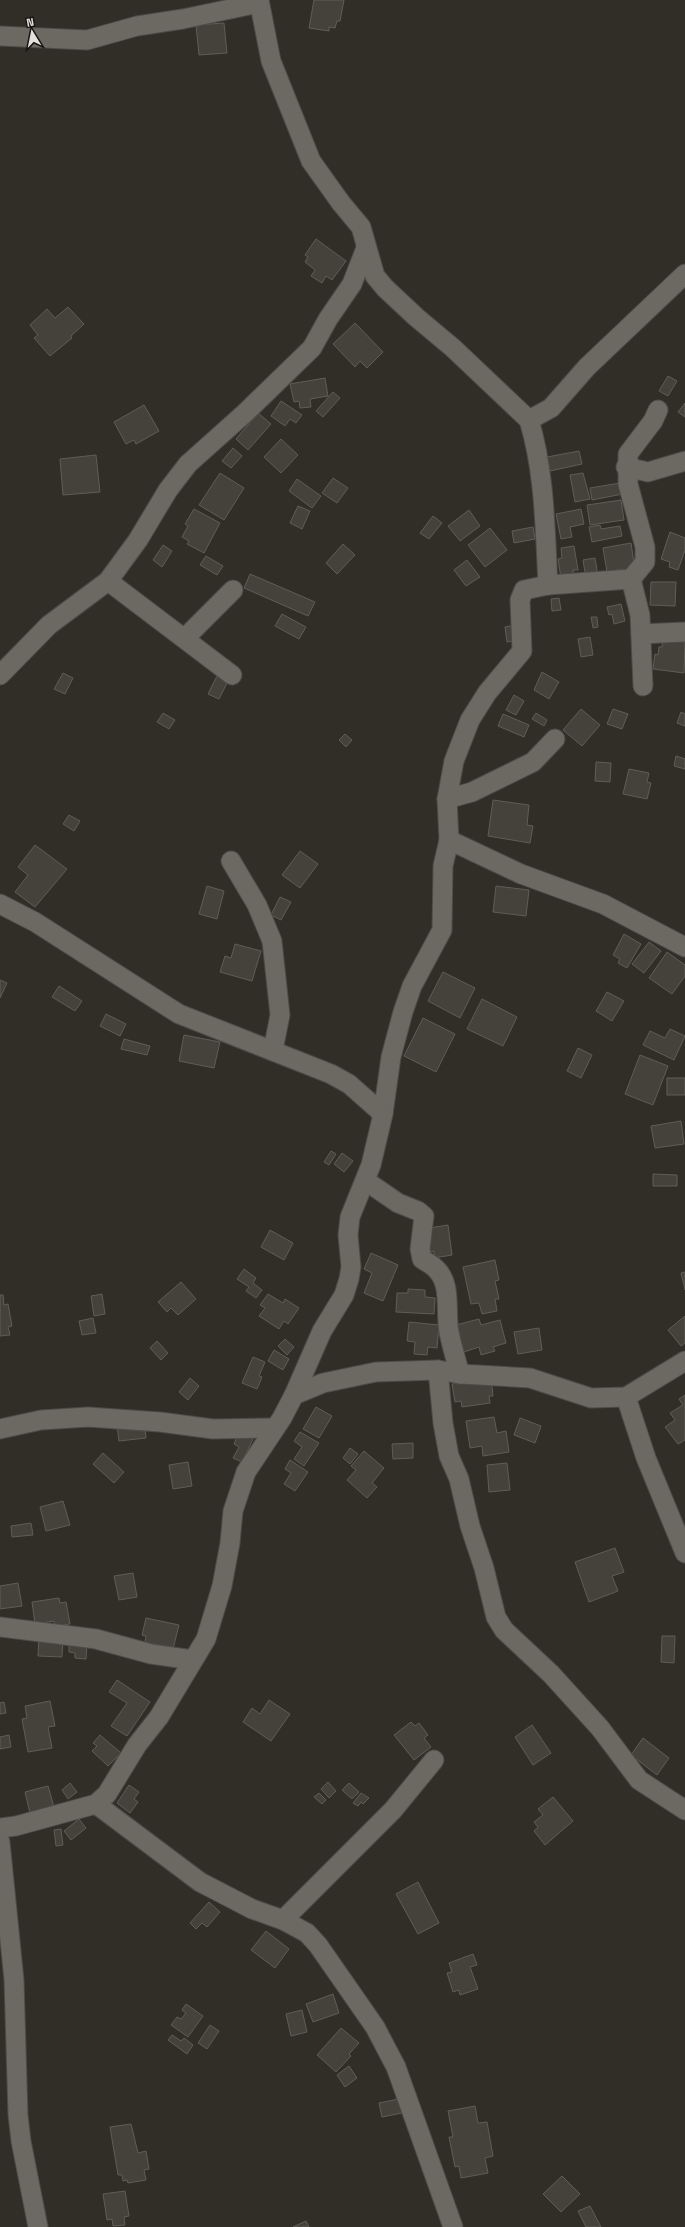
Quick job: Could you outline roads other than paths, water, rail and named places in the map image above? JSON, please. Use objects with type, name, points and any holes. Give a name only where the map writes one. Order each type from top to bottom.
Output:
[{"type":"street","points":[[0,36],[87,40],[137,26],[183,19],[259,2],[271,61],[311,161],[341,203],[361,226],[375,276],[385,288],[529,420],[534,436],[545,515],[548,585]]},
{"type":"street","points":[[0,675],[49,625],[108,581],[155,513],[168,490],[188,464],[245,413],[312,348],[328,319],[352,284],[366,248]]},
{"type":"street","points":[[529,420],[551,408],[587,367],[685,274]]},
{"type":"street","points":[[0,1828],[16,1826],[96,1804],[107,1794],[137,1745],[159,1717],[206,1639],[214,1617],[230,1543],[234,1510],[243,1478],[282,1418],[294,1395],[322,1331],[346,1290],[351,1267],[348,1235],[350,1217],[366,1182],[383,1114],[391,1057],[403,1012],[412,986],[442,930],[443,866],[449,840],[447,799],[454,761],[470,720],[487,693],[522,651],[520,600],[524,590],[548,585],[631,579],[645,562],[645,546],[628,484],[626,467],[628,454],[653,421],[658,410]]},
{"type":"street","points":[[626,467],[648,472],[685,461]]},
{"type":"street","points":[[631,579],[640,615],[643,686]]},
{"type":"street","points":[[108,581],[232,675]]},
{"type":"street","points":[[185,638],[233,590]]},
{"type":"street","points":[[641,634],[685,632]]},
{"type":"street","points":[[447,799],[472,792],[533,762],[556,739]]},
{"type":"street","points":[[449,840],[521,874],[603,904],[685,947]]},
{"type":"street","points":[[231,861],[257,905],[272,941],[280,1015],[273,1050]]},
{"type":"street","points":[[0,904],[35,922],[179,1014],[331,1074],[349,1084],[383,1114]]},
{"type":"street","points":[[366,1182],[398,1202],[418,1211],[424,1216],[420,1249],[422,1258],[437,1270],[442,1279],[447,1295],[446,1317],[460,1374]]},
{"type":"street","points":[[294,1395],[323,1384],[376,1372],[438,1370],[460,1374],[530,1378],[591,1398],[626,1397],[685,1361]]},
{"type":"street","points":[[438,1370],[443,1423],[449,1456],[459,1479],[470,1526],[484,1568],[496,1617],[504,1630],[551,1674],[600,1728],[639,1780],[685,1810]]},
{"type":"street","points":[[626,1397],[646,1458],[685,1553]]},
{"type":"street","points":[[0,1429],[41,1420],[88,1417],[160,1422],[213,1429],[275,1428]]},
{"type":"street","points":[[0,1627],[96,1639],[151,1654],[193,1660]]},
{"type":"street","points":[[283,1920],[393,1810],[434,1760]]},
{"type":"street","points":[[96,1804],[200,1882],[252,1909],[283,1920],[307,1934],[318,1945],[383,2040],[412,2109],[453,2227]]},
{"type":"street","points":[[0,1842],[16,2022],[18,2115],[21,2141],[38,2227]]}]
